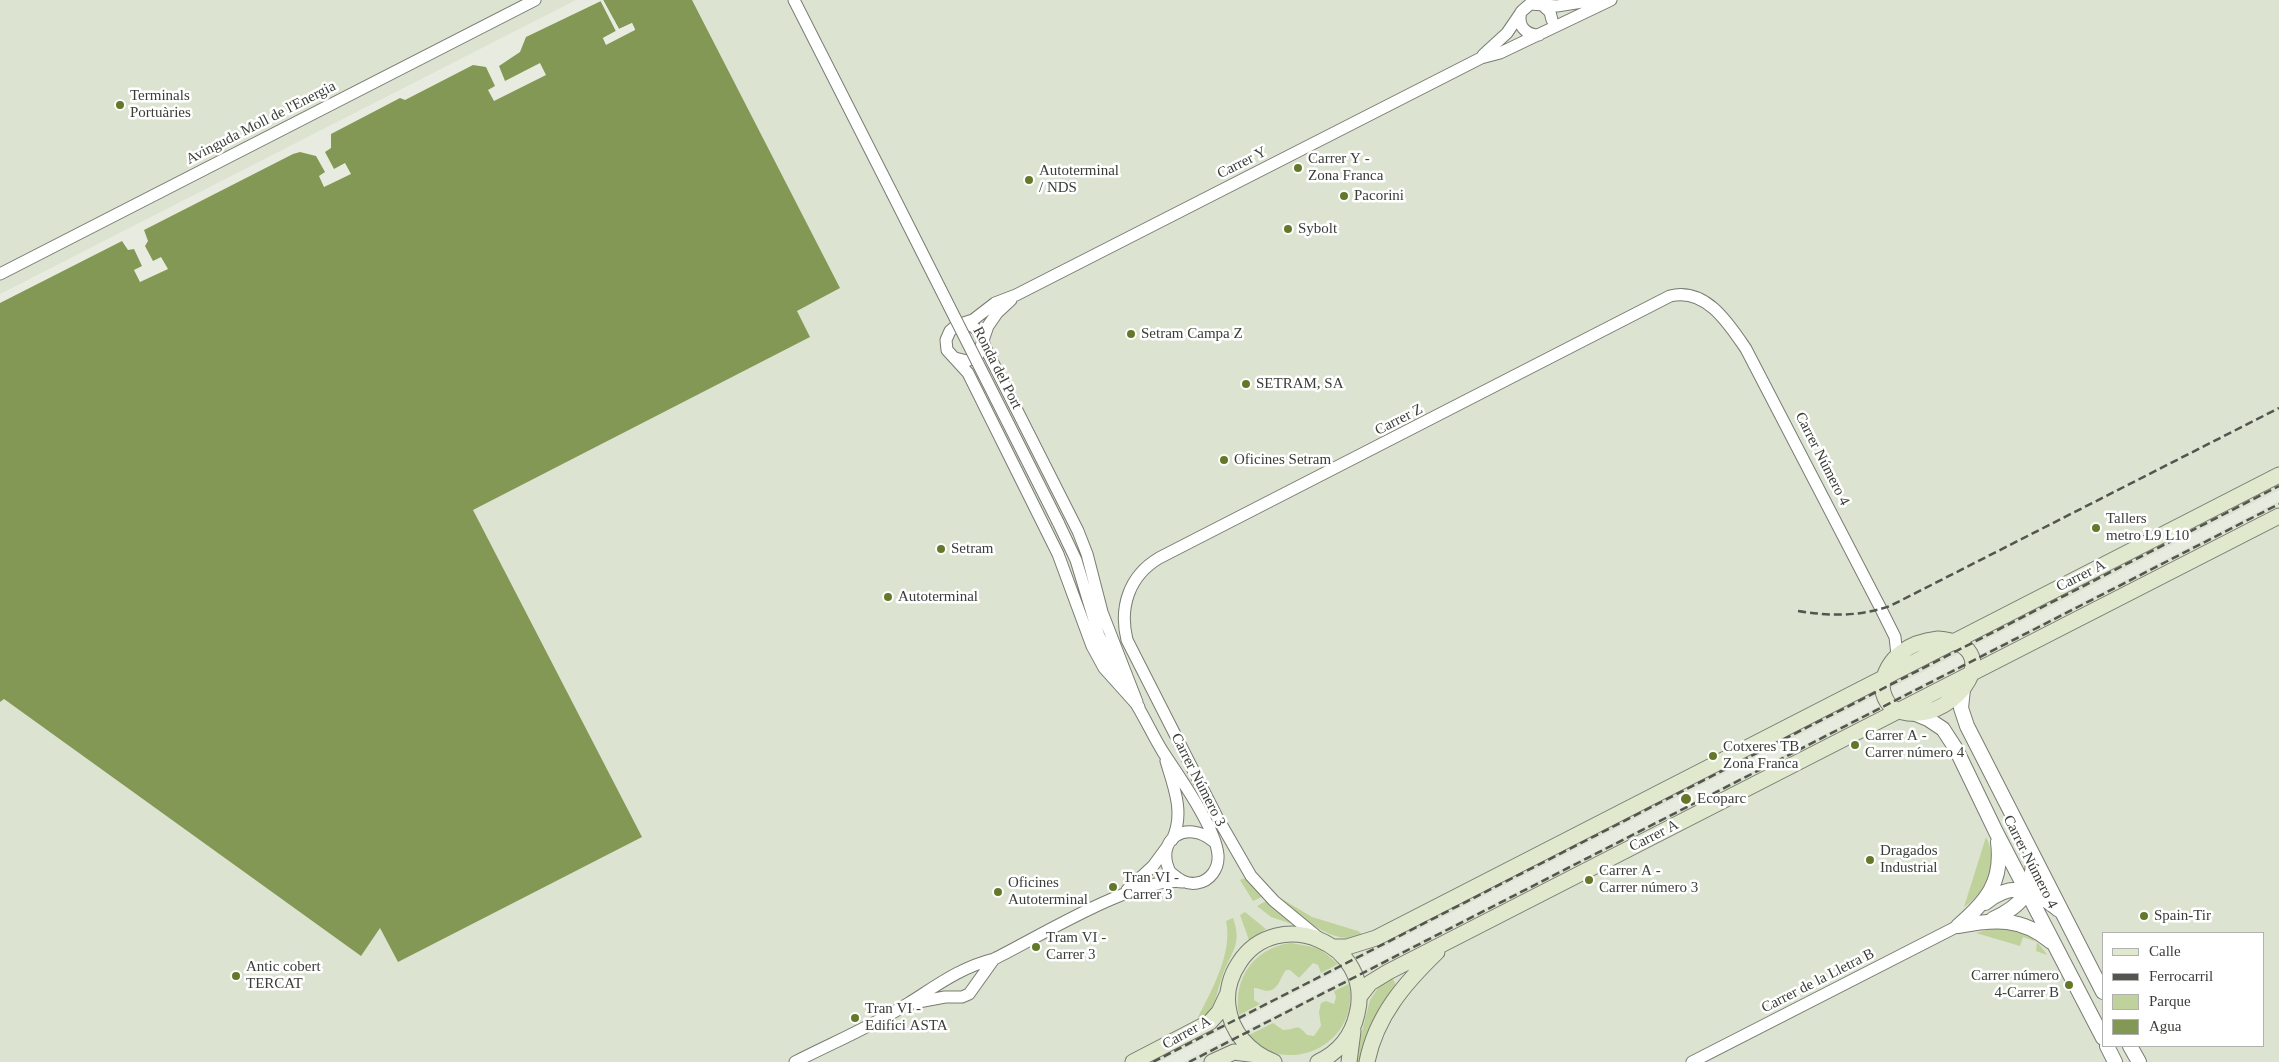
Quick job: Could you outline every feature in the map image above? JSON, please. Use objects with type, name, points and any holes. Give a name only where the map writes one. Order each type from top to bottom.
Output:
[{"type":"main road","name":"Carrer A","points":[[1134,1062],[1210,1022],[1219,1012],[1228,993],[1231,978],[1243,957],[1264,940],[1294,934],[1330,945],[1347,947],[1376,938],[2279,474]]},
{"type":"main road","points":[[1898,711],[2279,516]]},
{"type":"main road","points":[[1938,639],[1953,641],[1962,645],[1970,654],[1973,666],[1972,674],[1963,689],[1942,708],[1916,714],[1898,711],[1886,702],[1882,686],[1884,678],[1897,655],[1910,645],[1918,642],[1938,639]]},
{"type":"main road","name":"Carrer A","points":[[1360,996],[1375,979],[1898,711]]},
{"type":"main road","points":[[1366,1062],[1376,1032],[1388,1008],[1417,971],[1448,941]]},
{"type":"main road","points":[[1330,945],[1348,960],[1353,969],[1360,996],[1353,1026],[1349,1062]]},
{"type":"main road","points":[[1228,993],[1230,1014],[1236,1031],[1247,1045],[1267,1059]]},
{"type":"main road","points":[[1318,1062],[1338,1049],[1353,1026]]},
{"type":"main road","points":[[1212,1062],[1234,1052],[1267,1059]]},
{"type":"street","name":"Avinguda Moll de l'Energia","points":[[0,274],[535,0]]},
{"type":"street","name":"Ronda del Port","points":[[794,0],[1058,522],[1076,560],[1100,636],[1120,677],[1139,707],[1163,752]]},
{"type":"street","points":[[1481,58],[1507,33],[1524,5],[1594,0]]},
{"type":"street","points":[[1481,58],[1500,53],[1611,0]]},
{"type":"street","points":[[1541,34],[1552,20],[1548,3]]},
{"type":"street","points":[[1524,5],[1520,19],[1522,27],[1529,34],[1541,34]]},
{"type":"street","name":"Carrer Y","points":[[963,324],[973,320],[995,304],[1481,58]]},
{"type":"street","points":[[953,358],[964,361],[974,358],[980,351],[988,326],[994,317],[1016,295]]},
{"type":"street","name":"Carrer Z","points":[[1130,588],[1144,570],[1159,558],[1670,296],[1691,295]]},
{"type":"street","name":"Carrer Número 4","points":[[1691,295],[1707,303],[1730,326],[1756,366],[1892,630],[1896,641],[1897,655]]},
{"type":"street","points":[[963,324],[976,328],[981,334],[983,342],[1078,530],[1087,554],[1102,612],[1139,707],[1099,660],[1086,634],[1058,554],[968,373],[947,350],[946,340],[953,328],[963,324]]},
{"type":"street","name":"Carrer Número 3","points":[[1130,588],[1124,617],[1127,640],[1221,825],[1262,889],[1330,945]]},
{"type":"street","name":"Carrer Número 4","points":[[1963,689],[1960,700],[1967,726],[2102,990]]},
{"type":"street","name":"Carrer Número 4","points":[[1916,714],[1936,723],[1949,737],[2102,1036]]},
{"type":"street","points":[[795,1062],[909,1004],[933,986],[977,963],[994,960],[1124,893],[1169,881],[1203,882],[1214,872],[1218,855],[1182,777],[1163,752]]},
{"type":"street","name":"Carrer Número 3","points":[[1163,752],[1178,804],[1177,824],[1169,843]]},
{"type":"street","points":[[1124,893],[1153,866],[1169,843],[1180,833],[1193,830],[1204,834],[1213,841]]},
{"type":"street","points":[[1980,906],[1994,883],[1999,865],[1996,832]]},
{"type":"street","points":[[1169,843],[1166,860],[1170,872],[1188,883]]},
{"type":"street","points":[[1988,921],[2012,910],[2027,891],[2033,874],[2033,854]]},
{"type":"street","points":[[1958,926],[1980,906],[2004,890],[2027,891],[2046,900],[2062,912]]},
{"type":"street","points":[[1958,926],[1988,921],[2017,922],[2035,931],[2054,945]]},
{"type":"street","name":"Carrer de la Lletra B","points":[[1692,1062],[1958,926]]},
{"type":"street","points":[[909,1004],[946,997],[962,997],[969,994],[994,960]]},
{"type":"street","points":[[2108,1047],[2115,1062]]},
{"type":"street","points":[[2131,1047],[2139,1062]]},
{"type":"shaded area","points":[[0,0],[576,0],[0,294]]},
{"type":"shaded area","points":[[692,0],[2279,0],[2279,490],[1159,1062],[0,1062],[0,702],[3,699],[381,929],[398,961],[641,837],[473,510],[810,337],[797,311],[840,288]]},
{"type":"shaded area","points":[[2279,501],[2279,1062],[1183,1062],[1601,849]]},
{"type":"green space","points":[[1986,837],[1991,856],[1989,876],[1979,893],[1964,907]]},
{"type":"green space","points":[[1247,877],[1264,896],[1253,901],[1240,880]]},
{"type":"green space","points":[[1277,896],[1312,917],[1358,931],[1363,935],[1352,938],[1328,933],[1304,920],[1274,897]]},
{"type":"green space","points":[[1268,900],[1295,925],[1271,917],[1257,906]]},
{"type":"green space","points":[[1245,912],[1266,929],[1249,940],[1240,915]]},
{"type":"green space","points":[[1233,918],[1237,936],[1234,949],[1225,968],[1213,1005],[1202,1022],[1198,1017],[1215,983],[1224,958],[1227,945],[1226,921]]},
{"type":"green space","points":[[1994,928],[2017,931],[2036,942],[2023,937],[2020,946],[1976,933]]},
{"type":"green space","points":[[1291,943],[1319,948],[1338,964],[1321,973],[1318,965],[1313,963],[1299,978],[1290,970],[1286,970],[1274,989],[1266,991],[1254,988],[1254,1000],[1260,1004],[1239,1015],[1239,989],[1249,967],[1267,951]]},
{"type":"green space","points":[[2037,943],[2042,948],[2047,955],[2036,951]]},
{"type":"green space","points":[[1392,977],[1398,989],[1363,1062],[1354,1062],[1370,1000],[1378,988]]},
{"type":"green space","points":[[1349,984],[1350,999],[1348,1013],[1342,1026],[1322,1046],[1309,1052],[1294,1055],[1278,1054],[1266,1049],[1249,1035],[1273,1023],[1283,1030],[1298,1028],[1307,1035],[1314,1036],[1321,1026],[1319,1012],[1321,1003],[1326,1001],[1334,1004],[1336,997],[1334,991]]},
{"type":"water","points":[[603,0],[692,0],[840,288],[797,311],[810,337],[473,510],[642,837],[398,962],[380,928],[361,956],[4,699],[0,702],[0,303],[122,241],[128,250],[134,249],[142,266],[134,270],[140,282],[168,269],[161,257],[153,261],[145,246],[148,241],[144,230],[300,152],[316,156],[325,172],[319,176],[324,187],[351,174],[345,163],[334,169],[325,152],[331,148],[331,134],[400,98],[405,100],[473,65],[486,67],[495,86],[488,90],[494,101],[546,75],[540,63],[505,81],[499,66],[520,52],[526,37],[601,1],[616,31],[603,38],[606,44],[635,29],[632,23],[619,29]]},
{"type":"pier","points":[[600,0],[603,0],[619,29],[632,23],[635,30],[606,45],[603,38],[616,31]]},
{"type":"railway","points":[[1798,611],[1821,614],[1855,614],[1890,606],[2279,408]]},
{"type":"railway","points":[[1153,1062],[2279,486]]},
{"type":"railway","points":[[1189,1062],[2279,504]]},
{"type":"place","name":"Terminals Portuàries","points":[[120,105]]},
{"type":"place","name":"Carrer Y - Zona Franca","points":[[1298,168]]},
{"type":"place","name":"Autoterminal / NDS","points":[[1029,180]]},
{"type":"place","name":"Pacorini","points":[[1344,196]]},
{"type":"place","name":"Sybolt","points":[[1288,229]]},
{"type":"place","name":"Setram Campa Z","points":[[1131,334]]},
{"type":"place","name":"SETRAM, SA","points":[[1246,384]]},
{"type":"place","name":"Oficines Setram","points":[[1224,460]]},
{"type":"place","name":"Tallers metro L9 L10","points":[[2096,528]]},
{"type":"place","name":"Setram","points":[[941,549]]},
{"type":"place","name":"Autoterminal","points":[[888,597]]},
{"type":"place","name":"Carrer A - Carrer número 4","points":[[1855,745]]},
{"type":"place","name":"Cotxeres TB Zona Franca","points":[[1713,756]]},
{"type":"place","name":"Ecoparc","points":[[1686,799]]},
{"type":"place","name":"Dragados Industrial","points":[[1870,860]]},
{"type":"place","name":"Carrer A - Carrer número 3","points":[[1589,880]]},
{"type":"place","name":"Tran VI - Carrer 3","points":[[1113,887]]},
{"type":"place","name":"Oficines Autoterminal","points":[[998,892]]},
{"type":"place","name":"Spain-Tir","points":[[2144,916]]},
{"type":"place","name":"Tram VI - Carrer 3","points":[[1036,947]]},
{"type":"place","name":"Antic cobert TERCAT","points":[[236,976]]},
{"type":"place","name":"Carrer número 4-Carrer B","points":[[2069,985]]},
{"type":"place","name":"Tran VI - Edifici ASTA","points":[[855,1018]]}]
